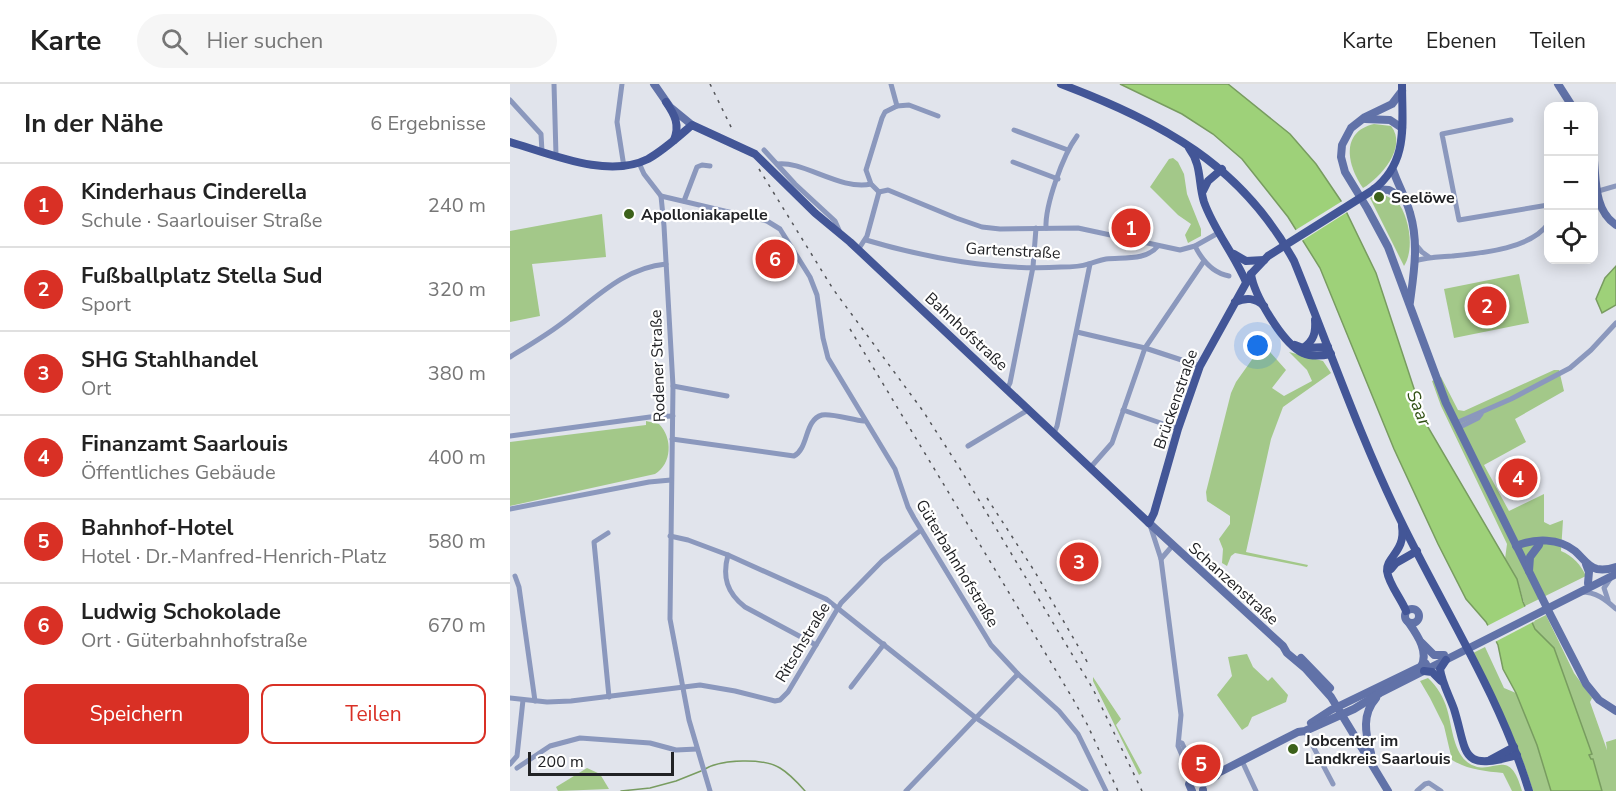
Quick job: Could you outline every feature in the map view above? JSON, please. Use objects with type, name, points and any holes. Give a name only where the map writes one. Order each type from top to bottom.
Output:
[{"type":"main road","points":[[1061,84],[1137,116],[1185,143],[1218,166],[1259,207],[1280,235],[1294,261],[1358,424],[1400,520],[1515,751],[1528,791]]},
{"type":"main road","points":[[1393,170],[1400,150],[1402,88]]},
{"type":"main road","points":[[666,102],[676,120],[677,127],[673,142]]},
{"type":"main road","points":[[510,142],[596,166],[624,167],[639,163],[654,155],[692,125]]},
{"type":"main road","name":"Bahnhofstraße","points":[[692,125],[746,149],[765,162],[797,196],[858,250],[1146,520]]},
{"type":"main road","points":[[1185,143],[1197,161],[1202,194],[1209,212],[1266,309],[1291,344],[1303,353],[1312,356],[1330,351]]},
{"type":"main road","points":[[1201,180],[1203,174],[1218,166]]},
{"type":"main road","points":[[1202,194],[1218,166]]},
{"type":"main road","name":"Brückenstraße","points":[[1146,520],[1155,505],[1200,366],[1248,278],[1275,251],[1373,190],[1393,170]]},
{"type":"main road","points":[[1231,251],[1246,261],[1264,260]]},
{"type":"main road","points":[[1235,302],[1250,298],[1259,302],[1266,309]]},
{"type":"main road","points":[[1303,348],[1315,335],[1315,313]]},
{"type":"main road","points":[[1291,344],[1303,348],[1330,351]]},
{"type":"main road","points":[[1400,520],[1402,537],[1388,566],[1390,579],[1409,610]]},
{"type":"main road","points":[[1395,555],[1415,548]]},
{"type":"main road","points":[[1390,579],[1390,570],[1396,562],[1415,548]]},
{"type":"main road","points":[[1446,657],[1440,669],[1442,681],[1454,709],[1464,749],[1474,760],[1486,762],[1494,762],[1515,751]]},
{"type":"main road","points":[[1422,669],[1432,672],[1442,681]]},
{"type":"main road","points":[[1498,754],[1503,746],[1505,730]]},
{"type":"main road","points":[[1486,762],[1498,754],[1515,751]]},
{"type":"street","points":[[554,84],[556,155]]},
{"type":"street","points":[[622,84],[617,122],[624,167]]},
{"type":"street","points":[[654,84],[666,102],[692,125]]},
{"type":"street","points":[[891,84],[897,106]]},
{"type":"street","points":[[1558,84],[1569,102]]},
{"type":"street","points":[[1402,88],[1398,98],[1386,109],[1358,122],[1346,136],[1342,145],[1341,157],[1345,172],[1378,228],[1399,275],[1435,376],[1464,441],[1529,572],[1586,684],[1599,700],[1616,711]]},
{"type":"street","points":[[510,100],[541,134],[542,152]]},
{"type":"street","points":[[879,192],[870,184],[866,170],[885,112],[897,106],[909,105],[938,116]]},
{"type":"street","points":[[1358,122],[1366,119],[1382,119],[1394,122],[1402,128]]},
{"type":"street","points":[[1511,120],[1442,134],[1459,220],[1544,206]]},
{"type":"street","points":[[1014,130],[1068,150]]},
{"type":"street","points":[[1046,228],[1046,210],[1068,150],[1077,136]]},
{"type":"street","points":[[764,150],[835,221],[841,235]]},
{"type":"street","points":[[1013,162],[1058,179]]},
{"type":"street","points":[[639,163],[644,174],[661,196],[684,201],[697,167],[710,166]]},
{"type":"street","points":[[777,164],[787,164],[859,185],[870,184]]},
{"type":"street","points":[[1393,170],[1406,202],[1416,245],[1410,304]]},
{"type":"street","points":[[1598,191],[1616,186]]},
{"type":"street","points":[[879,192],[888,190],[956,218],[982,227],[1000,230],[1036,228],[1089,230],[1180,249],[1195,246],[1220,232]]},
{"type":"street","points":[[1373,190],[1389,190],[1406,202]]},
{"type":"street","points":[[858,250],[866,240],[879,192]]},
{"type":"street","name":"Rodener Straße","points":[[661,196],[673,386],[670,617],[682,687],[710,791]]},
{"type":"street","points":[[1598,200],[1603,213],[1616,225]]},
{"type":"street","name":"Güterbahnhofstraße","points":[[684,201],[767,221],[780,229],[815,287],[828,358],[895,469],[908,507],[921,530],[979,628],[1003,659],[1074,728],[1106,791]]},
{"type":"street","points":[[1006,389],[1010,383],[1033,267],[1036,228]]},
{"type":"street","points":[[1415,259],[1463,255],[1521,244],[1540,234],[1544,229]]},
{"type":"street","name":"Gartenstraße","points":[[866,240],[968,262],[1033,267],[1090,264],[1103,259],[1140,256],[1149,254],[1158,246]]},
{"type":"street","points":[[1416,245],[1429,257]]},
{"type":"street","points":[[1195,246],[1204,261],[1221,274],[1229,276]]},
{"type":"street","points":[[1399,275],[1409,269],[1415,259]]},
{"type":"street","points":[[1090,468],[1109,447],[1145,348],[1204,261]]},
{"type":"street","points":[[510,357],[561,324],[622,277],[648,266],[666,264]]},
{"type":"street","points":[[1054,433],[1090,264]]},
{"type":"street","points":[[1457,426],[1570,368],[1591,350],[1616,323]]},
{"type":"street","points":[[1077,332],[1145,348],[1200,366]]},
{"type":"street","points":[[673,386],[727,396]]},
{"type":"street","points":[[968,446],[1028,410]]},
{"type":"street","points":[[1123,410],[1178,429]]},
{"type":"street","points":[[1457,426],[1472,421],[1481,414]]},
{"type":"street","points":[[672,439],[794,456],[801,450],[809,428],[816,418],[826,415],[864,421]]},
{"type":"street","points":[[510,436],[650,417],[673,416]]},
{"type":"street","points":[[1464,441],[1472,421]]},
{"type":"street","points":[[510,509],[638,484],[671,480]]},
{"type":"street","name":"Bahnhofstraße","points":[[1146,520],[1170,543]]},
{"type":"street","name":"Bahnhofstraße","points":[[1146,520],[1160,555],[1181,716],[1179,742],[1183,745],[1200,784]]},
{"type":"street","name":"Ritschstraße","points":[[682,687],[708,686],[775,701],[780,700],[788,692],[838,607],[882,561],[921,530]]},
{"type":"street","points":[[608,533],[594,542],[609,697]]},
{"type":"street","points":[[670,536],[688,540],[728,555],[808,589],[838,607],[976,718],[1086,791]]},
{"type":"street","points":[[1518,549],[1526,542],[1561,544],[1594,568],[1615,571]]},
{"type":"street","points":[[1160,555],[1170,543]]},
{"type":"street","name":"Schanzenstraße","points":[[1170,543],[1283,646],[1309,665],[1334,696],[1350,721]]},
{"type":"street","points":[[1529,572],[1530,557],[1543,543]]},
{"type":"street","points":[[728,555],[724,573],[728,589],[736,599],[745,607],[816,645]]},
{"type":"street","points":[[1582,558],[1589,572],[1588,583]]},
{"type":"street","points":[[1301,732],[1340,705],[1422,669],[1615,571]]},
{"type":"street","points":[[1555,602],[1580,592],[1615,571]]},
{"type":"street","points":[[1609,602],[1604,588],[1615,571]]},
{"type":"street","points":[[515,576],[519,587],[535,701]]},
{"type":"street","points":[[1580,592],[1590,592],[1609,602],[1616,609]]},
{"type":"street","points":[[1192,791],[1189,784],[1200,784],[1301,732],[1345,713],[1422,669],[1425,660],[1419,638],[1413,623],[1405,619],[1409,610],[1419,614],[1413,623]]},
{"type":"street","points":[[1419,638],[1434,656],[1446,657]]},
{"type":"street","points":[[851,687],[884,644]]},
{"type":"street","points":[[906,791],[1018,674]]},
{"type":"street","points":[[510,698],[565,701],[682,687]]},
{"type":"street","points":[[1371,753],[1366,736],[1367,713],[1380,693]]},
{"type":"street","points":[[510,764],[517,756],[523,700]]},
{"type":"street","points":[[1350,721],[1371,753],[1386,788]]},
{"type":"street","points":[[1350,721],[1386,788]]},
{"type":"street","points":[[1301,732],[1333,784]]},
{"type":"street","points":[[517,768],[542,750],[563,741],[580,738],[650,743],[683,751],[697,749]]},
{"type":"street","points":[[1242,761],[1256,791]]},
{"type":"street","points":[[1418,791],[1429,783],[1441,791]]},
{"type":"shaded area","points":[[1374,124],[1391,126],[1396,143],[1390,161],[1384,170],[1363,188],[1353,170],[1351,142],[1355,134]]},
{"type":"shaded area","points":[[1173,158],[1178,162],[1184,174],[1187,194],[1201,229],[1201,236],[1188,243],[1185,235],[1191,224],[1178,215],[1150,187],[1169,159]]},
{"type":"shaded area","points":[[1382,194],[1397,201],[1405,215],[1410,242],[1404,266],[1370,198]]},
{"type":"shaded area","points":[[602,214],[606,257],[532,264],[540,316],[510,322],[510,231]]},
{"type":"shaded area","points":[[1519,274],[1529,323],[1454,338],[1444,289]]},
{"type":"shaded area","points":[[1263,344],[1286,370],[1272,388],[1284,396],[1312,381],[1307,370],[1289,352],[1323,361],[1331,373],[1283,407],[1271,439],[1246,552],[1308,565],[1307,567],[1235,553],[1231,556],[1227,566],[1222,563],[1223,549],[1219,539],[1230,524],[1230,516],[1207,501],[1206,492],[1231,393],[1236,382]]},
{"type":"shaded area","points":[[1554,370],[1559,370],[1564,391],[1515,419],[1526,442],[1484,465],[1509,511],[1544,494],[1544,522],[1550,525],[1563,520],[1561,551],[1576,561],[1586,576],[1525,606],[1517,579],[1505,559],[1507,544],[1441,406],[1432,381],[1441,377],[1458,410],[1464,411]]},
{"type":"shaded area","points":[[646,421],[659,424],[667,436],[669,450],[665,464],[655,474],[510,506],[510,442],[646,425]]},
{"type":"shaded area","points":[[1546,615],[1574,673],[1592,698],[1590,702],[1607,750],[1606,742],[1616,739],[1616,791],[1602,791],[1593,759],[1589,755],[1592,754],[1554,649],[1535,629],[1532,622]]},
{"type":"shaded area","points":[[1485,647],[1504,688],[1516,693],[1537,745],[1551,791],[1533,791],[1513,738],[1473,653]]},
{"type":"shaded area","points":[[1247,654],[1253,667],[1268,681],[1272,677],[1288,695],[1286,702],[1252,717],[1248,726],[1242,730],[1217,695],[1232,676],[1228,657]]},
{"type":"shaded area","points":[[1093,677],[1121,719],[1116,725],[1142,773],[1139,775],[1093,681]]},
{"type":"shaded area","points":[[1428,678],[1444,701],[1458,750],[1466,761],[1483,768],[1505,765],[1511,768],[1517,776],[1522,791],[1512,791],[1503,773],[1471,768],[1452,760],[1444,726],[1420,681]]},
{"type":"shaded area","points":[[587,768],[600,774],[609,789],[558,791],[556,787]]},
{"type":"water","name":"Saar","points":[[1120,84],[1228,84],[1290,134],[1316,164],[1341,201],[1376,273],[1425,422],[1517,579],[1523,602],[1535,629],[1554,648],[1592,754],[1589,755],[1593,759],[1602,791],[1551,791],[1537,745],[1516,693],[1503,669],[1498,645],[1486,622],[1466,599],[1438,544],[1394,449],[1320,268],[1288,217],[1242,159],[1213,134],[1182,114]]},
{"type":"water","points":[[1616,266],[1616,305],[1602,313],[1596,299],[1605,278]]},
{"type":"pier","points":[[1344,200],[1349,211],[1300,242],[1294,231]]},
{"type":"pier","points":[[1528,605],[1535,621],[1493,643],[1485,627]]},
{"type":"waterway","points":[[705,769],[722,763],[743,761],[764,763],[784,770],[805,791]]},
{"type":"waterway","points":[[621,791],[650,788],[701,771]]},
{"type":"railway","points":[[710,84],[732,129]]},
{"type":"railway","points":[[759,169],[833,289],[923,411],[959,467],[1093,689],[1142,791]]},
{"type":"railway","points":[[850,329],[1073,699],[1118,791]]},
{"type":"railway","points":[[987,498],[1035,572],[1089,665]]},
{"type":"place","name":"Seelöwe","points":[[1379,197]]},
{"type":"place","name":"Apolloniakapelle","points":[[629,214]]},
{"type":"place","name":"Kinderhaus Cinderella","points":[[1131,228]]},
{"type":"place","name":"Ludwig Schokolade","points":[[775,259]]},
{"type":"place","name":"Fußballplatz Stella Sud","points":[[1487,306]]},
{"type":"place","name":"Finanzamt Saarlouis","points":[[1518,478]]},
{"type":"place","name":"SHG Stahlhandel","points":[[1079,562]]},
{"type":"place","name":"Jobcenter im Landkreis Saarlouis","points":[[1293,749]]},
{"type":"place","name":"Bahnhof-Hotel","points":[[1201,764]]}]
